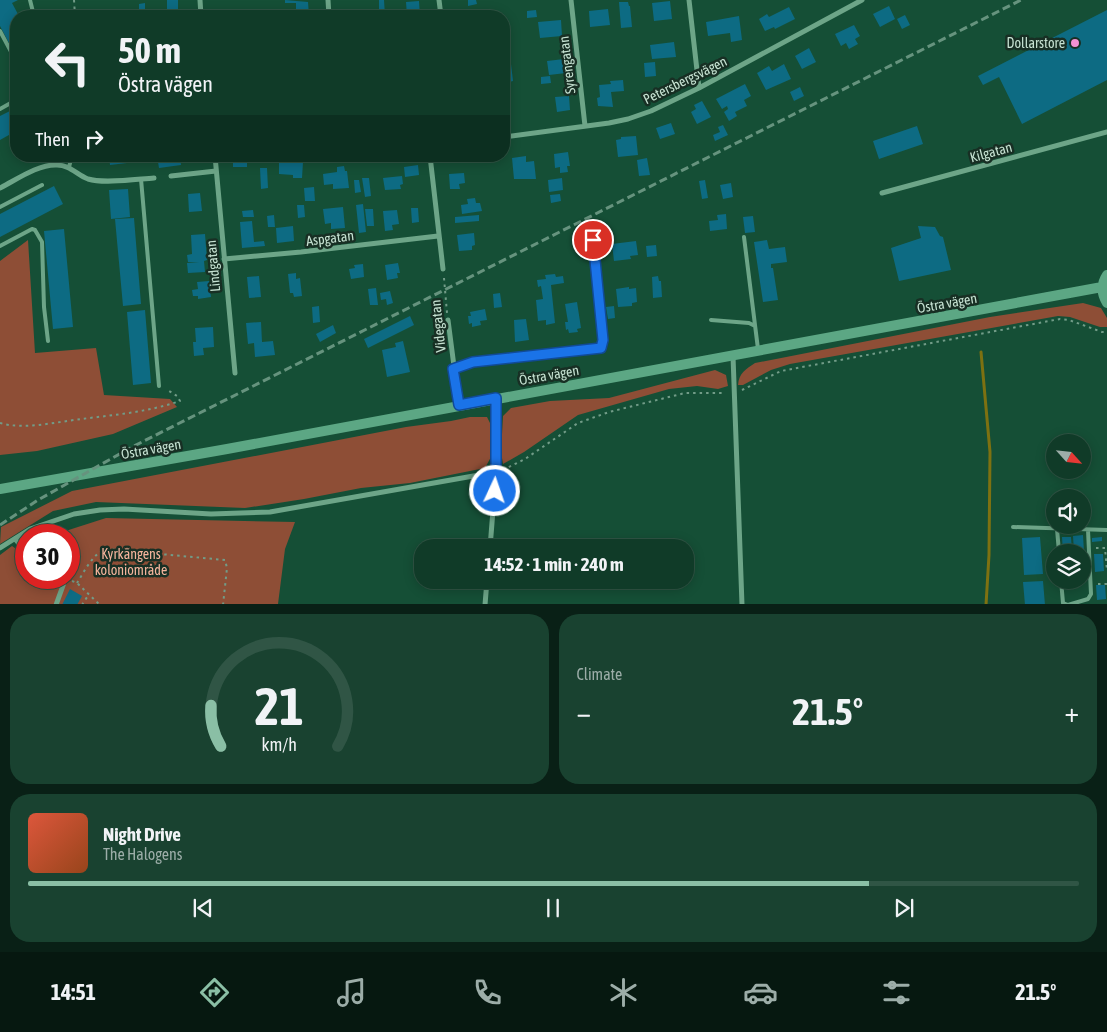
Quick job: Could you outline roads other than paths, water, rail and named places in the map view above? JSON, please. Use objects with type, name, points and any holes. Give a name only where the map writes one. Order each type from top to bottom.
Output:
[{"type":"street","name":"Syrengatan","points":[[571,0],[585,126]]},
{"type":"street","points":[[689,0],[699,88]]},
{"type":"street","name":"Petersbergsvägen","points":[[510,136],[628,119],[699,88],[862,0]]},
{"type":"street","name":"Kilgatan","points":[[882,193],[1107,133]]},
{"type":"street","name":"Lindgatan","points":[[215,162],[235,373]]},
{"type":"street","points":[[431,162],[443,272]]},
{"type":"street","points":[[0,188],[40,168],[56,164],[69,167],[89,179],[100,181],[154,178]]},
{"type":"street","points":[[171,176],[216,171]]},
{"type":"street","name":"Aspgatan","points":[[224,259],[438,236]]},
{"type":"street","points":[[453,369],[473,362],[601,348],[603,340],[593,240]]},
{"type":"street","points":[[1107,275],[1102,287],[1107,303]]},
{"type":"street","name":"Östra vägen","points":[[0,490],[1102,287]]},
{"type":"street","name":"Videgatan","points":[[448,320],[459,405]]},
{"type":"street","points":[[733,356],[736,392],[742,604]]},
{"type":"street","points":[[491,539],[496,472],[496,398]]},
{"type":"street","points":[[43,524],[74,514],[124,508],[220,514],[270,512],[496,472]]},
{"type":"street","points":[[0,548],[15,539]]},
{"type":"street","points":[[56,604],[62,589]]},
{"type":"street","points":[[485,604],[486,589]]},
{"type":"lane","points":[[0,31],[10,50]]},
{"type":"lane","points":[[69,167],[70,162]]},
{"type":"lane","points":[[141,179],[159,386]]},
{"type":"lane","points":[[0,207],[42,185]]},
{"type":"lane","points":[[0,246],[32,229],[40,237],[42,242],[44,307],[48,341]]},
{"type":"lane","points":[[744,237],[759,351]]},
{"type":"lane","points":[[711,320],[749,323],[755,326]]},
{"type":"lane","points":[[1013,528],[1046,529]]},
{"type":"lane","points":[[1091,530],[1107,530]]},
{"type":"lane","points":[[1062,589],[1063,603],[1068,604],[1088,598],[1091,594],[1088,534]]},
{"type":"waterway","points":[[981,352],[990,452],[989,555],[986,604]]},
{"type":"railway","points":[[0,525],[38,500],[132,447],[1021,0]]},
{"type":"place","name":"Dollarstore","points":[[1075,43]]},
{"type":"park label","name":"Kyrkängens koloniområde","points":[[131,562]]}]
